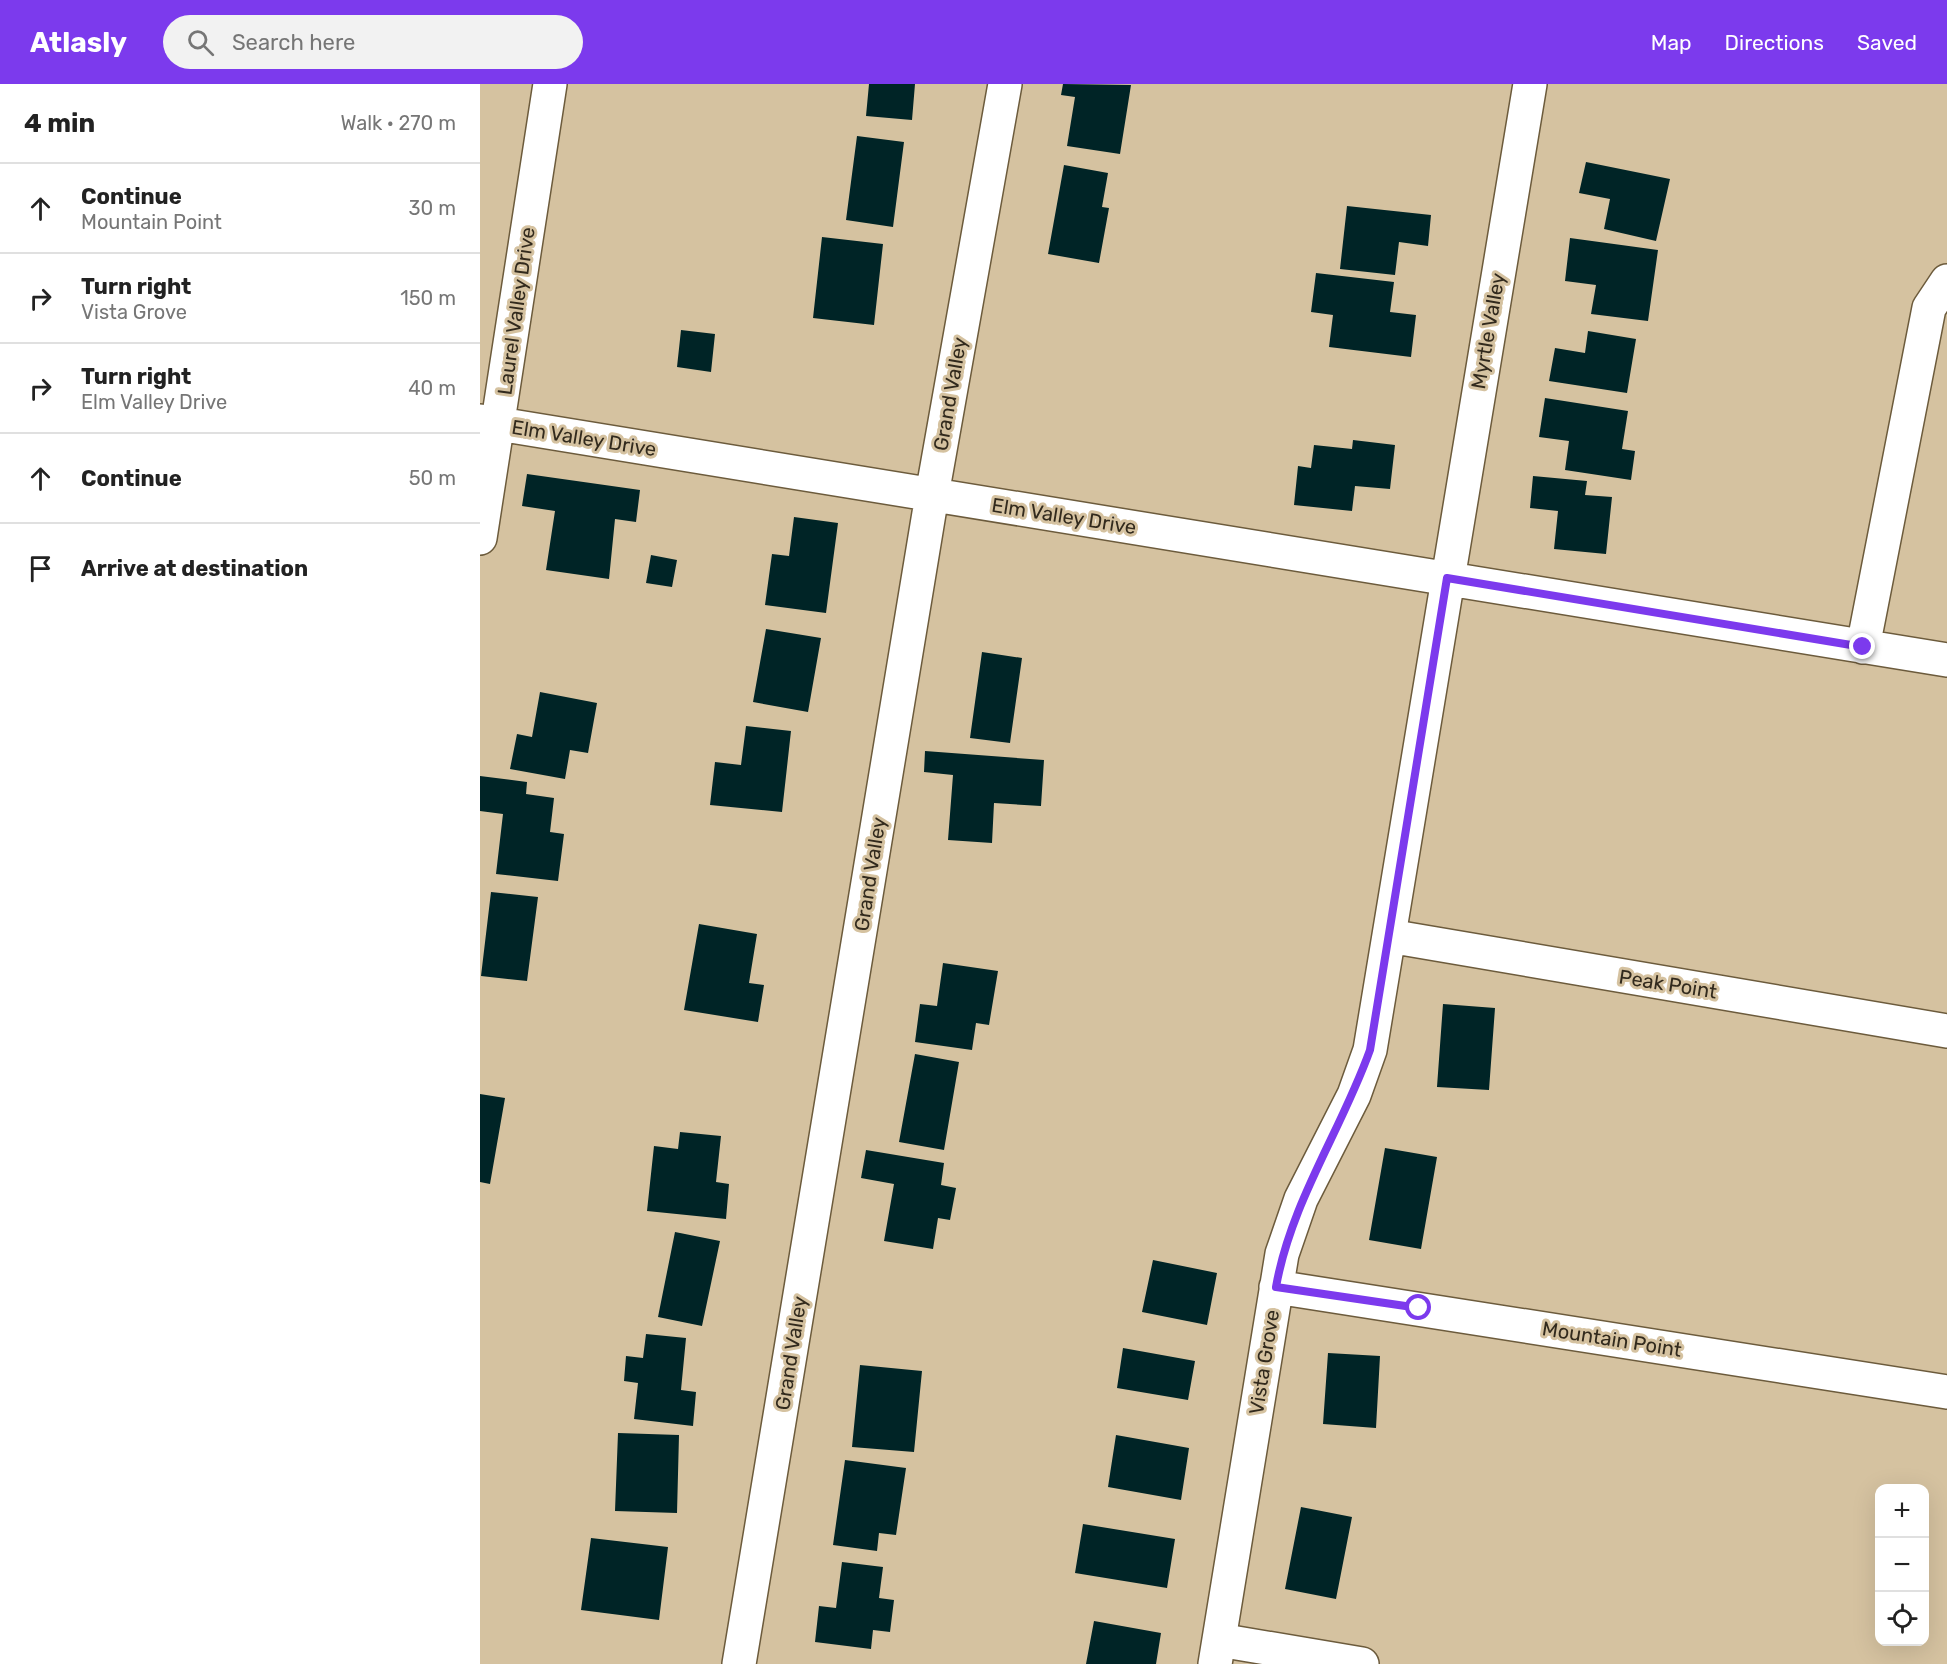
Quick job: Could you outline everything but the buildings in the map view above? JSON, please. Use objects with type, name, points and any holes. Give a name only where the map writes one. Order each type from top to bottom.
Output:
[{"type":"street","name":"Laurel Valley Drive","points":[[480,538],[490,423],[550,84]]},
{"type":"street","name":"Grand Valley","points":[[740,1664],[932,495],[1005,84]]},
{"type":"street","name":"Myrtle Valley","points":[[1447,578],[1530,84]]},
{"type":"street","points":[[1863,647],[1929,308],[1947,281]]},
{"type":"street","name":"Elm Valley Drive","points":[[490,423],[1947,660]]},
{"type":"street","name":"Vista Grove","points":[[1217,1652],[1282,1254],[1301,1199],[1354,1095],[1370,1050],[1447,578]]},
{"type":"street","name":"Peak Point","points":[[1389,936],[1947,1031]]},
{"type":"street","name":"Mountain Point","points":[[1276,1287],[1947,1392]]},
{"type":"street","points":[[1217,1652],[1362,1664]]},
{"type":"route","points":[[1419,1308],[1276,1287],[1282,1254],[1301,1199],[1354,1095],[1370,1050],[1447,578],[1863,647]]}]
